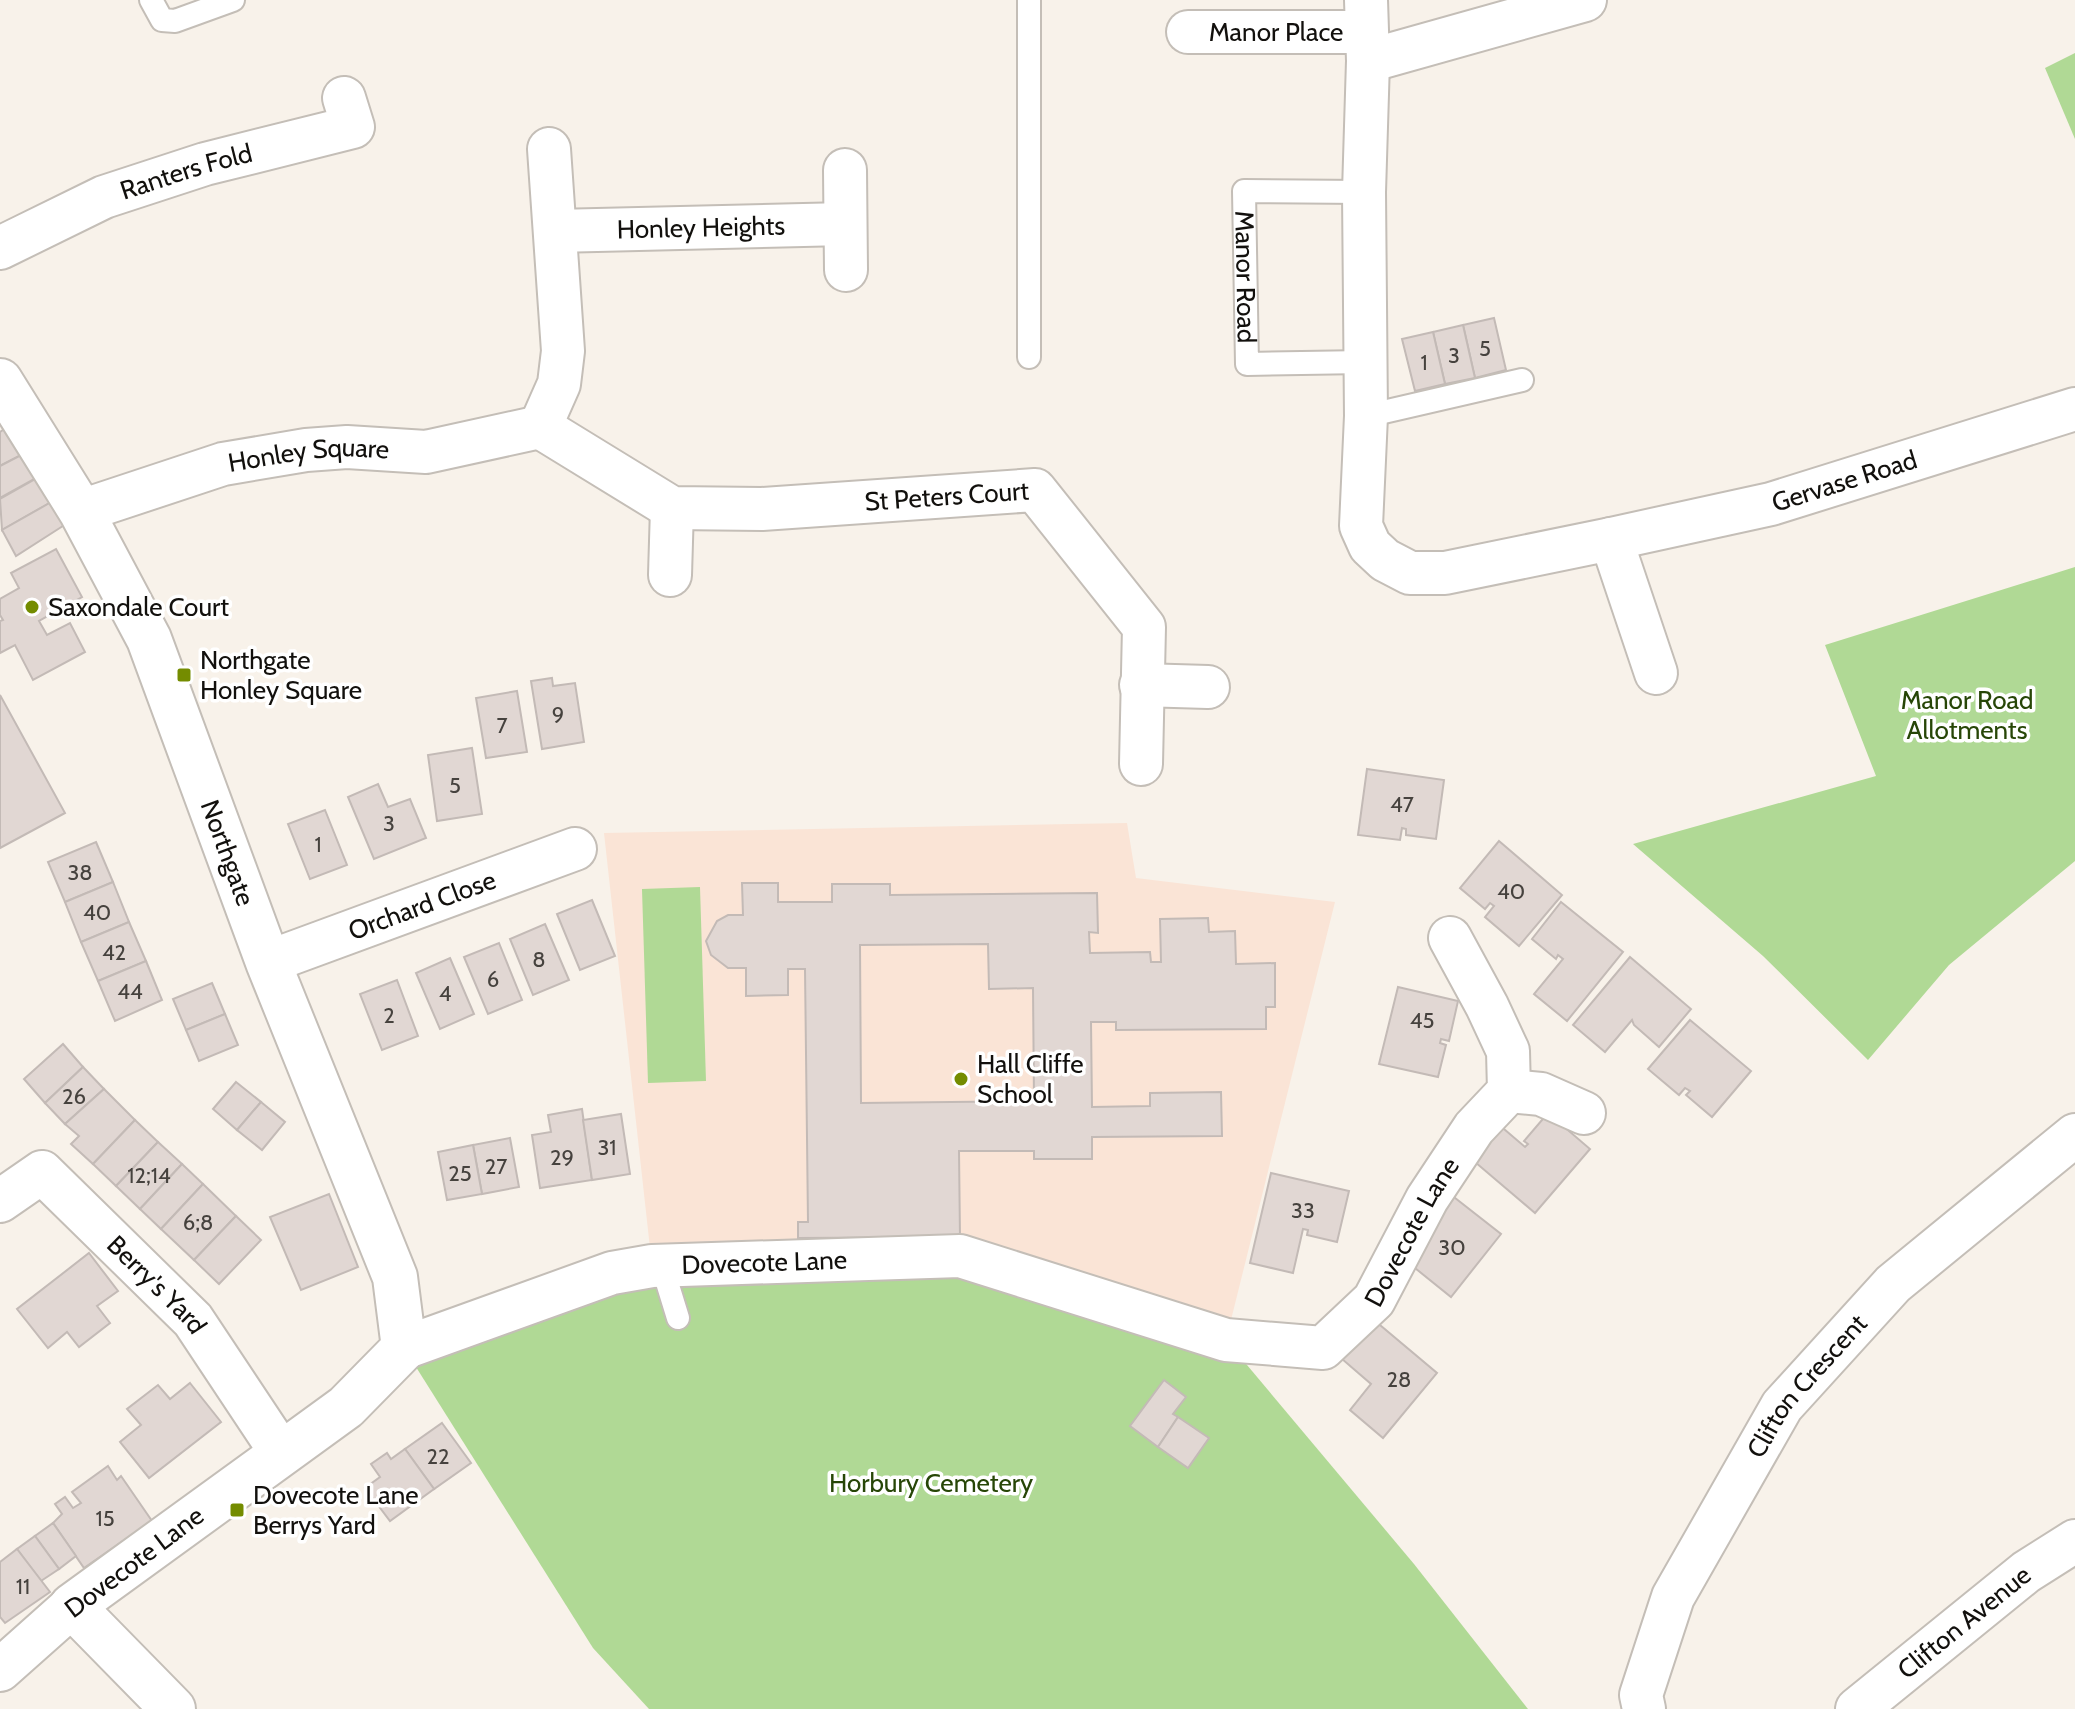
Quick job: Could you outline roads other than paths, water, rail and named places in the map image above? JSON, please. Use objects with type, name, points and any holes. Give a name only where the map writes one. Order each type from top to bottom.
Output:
[{"type":"street","name":"Manor Place","points":[[1188,32],[1366,31],[1585,0]]},
{"type":"street","points":[[1366,31],[1366,416]]},
{"type":"street","name":"Ranters Fold","points":[[0,248],[104,197],[205,164],[353,127],[344,98]]},
{"type":"street","points":[[549,149],[563,351],[559,384],[540,427],[672,508],[670,575]]},
{"type":"street","points":[[845,170],[846,270]]},
{"type":"street","name":"Honley Heights","points":[[555,231],[845,224]]},
{"type":"street","name":"Northgate","points":[[0,381],[81,511],[149,639],[268,962],[395,1277],[404,1348]]},
{"type":"street","name":"Gervase Road","points":[[1366,416],[1361,526],[1370,546],[1385,560],[1410,573],[1445,573],[1771,504],[2075,409]]},
{"type":"street","name":"Honley Square","points":[[81,511],[223,464],[306,450],[347,447],[426,452],[540,427]]},
{"type":"street","name":"St Peters Court","points":[[672,508],[762,509],[1035,490],[1144,627],[1141,764]]},
{"type":"street","points":[[1611,539],[1656,673]]},
{"type":"street","points":[[1141,685],[1208,687]]},
{"type":"street","name":"Orchard Close","points":[[268,962],[575,848]]},
{"type":"street","points":[[1450,938],[1508,1051],[1509,1091],[1541,1094],[1584,1113]]},
{"type":"street","name":"Dovecote Lane","points":[[0,1670],[72,1606],[346,1407],[404,1348],[612,1273],[652,1266],[960,1256],[1226,1340],[1323,1348],[1374,1300],[1427,1199],[1474,1128],[1509,1091]]},
{"type":"street","name":"Clifton Crescent","points":[[1644,1709],[1641,1695],[1673,1597],[1782,1406],[1893,1284],[2075,1135]]},
{"type":"street","name":"Berry's Yard","points":[[0,1201],[42,1172],[193,1320],[282,1454]]},
{"type":"street","name":"Clifton Avenue","points":[[1857,1709],[2026,1572],[2075,1541]]},
{"type":"street","points":[[72,1606],[173,1709]]},
{"type":"lane","points":[[151,0],[162,20],[175,21],[233,0]]},
{"type":"lane","points":[[1029,0],[1029,357]]},
{"type":"lane","name":"Manor Road","points":[[1364,192],[1244,191],[1247,364],[1365,362]]},
{"type":"lane","points":[[1366,416],[1522,380]]},
{"type":"lane","points":[[652,1266],[666,1279],[678,1318]]},
{"type":"place","name":"Saxondale Court","points":[[32,607]]},
{"type":"place","name":"Northgate Honley Square","points":[[184,675]]},
{"type":"place","name":"Hall Cliffe School","points":[[961,1079]]},
{"type":"place","name":"Dovecote Lane Berrys Yard","points":[[237,1510]]},
{"type":"park label","name":"Manor Road Allotments","points":[[1967,715]]},
{"type":"park label","name":"Horbury Cemetery","points":[[931,1483]]}]
